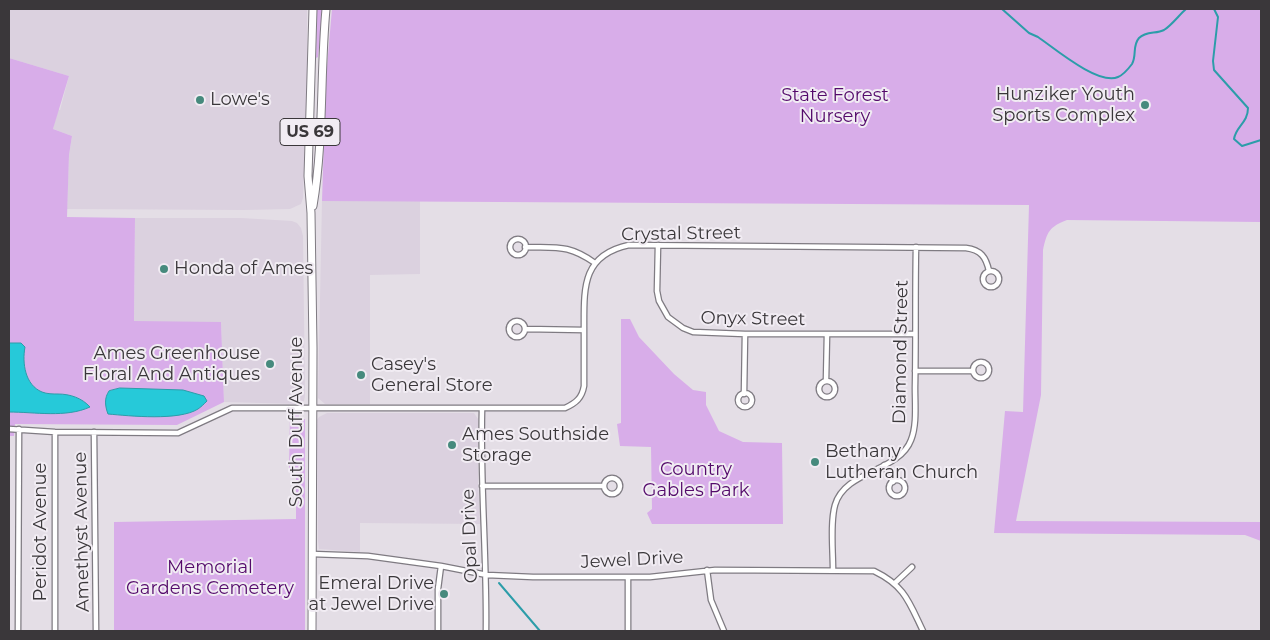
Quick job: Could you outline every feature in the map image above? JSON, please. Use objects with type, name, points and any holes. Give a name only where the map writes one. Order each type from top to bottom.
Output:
[{"type":"main road","name":"South Duff Avenue","points":[[312,631],[311,214],[308,176],[313,9]]},
{"type":"main road","name":"South Duff Avenue","points":[[311,214],[318,161],[322,53],[326,9]]},
{"type":"street","name":"Crystal Street","points":[[9,429],[55,432],[178,433],[232,408],[565,408],[577,402],[584,386],[585,283],[595,263],[617,247],[628,245],[973,249],[979,251],[985,258],[989,271]]},
{"type":"street","name":"Onyx Street","points":[[658,245],[657,291],[659,301],[668,316],[693,332],[745,334],[915,334]]},
{"type":"street","points":[[526,247],[570,249],[583,254],[595,263]]},
{"type":"street","name":"Diamond Street","points":[[834,570],[834,514],[839,496],[852,483],[906,450],[913,435],[916,370],[916,247]]},
{"type":"street","points":[[525,329],[584,330]]},
{"type":"street","points":[[744,394],[745,334]]},
{"type":"street","points":[[826,381],[827,334]]},
{"type":"street","points":[[916,370],[973,371]]},
{"type":"street","name":"Opal Drive","points":[[482,409],[486,631]]},
{"type":"street","points":[[18,631],[19,429]]},
{"type":"street","name":"Peridot Avenue","points":[[55,432],[55,631]]},
{"type":"street","name":"Amethyst Avenue","points":[[94,432],[96,631]]},
{"type":"street","points":[[884,465],[893,482]]},
{"type":"street","points":[[482,486],[603,486]]},
{"type":"street","name":"Jewel Drive","points":[[312,554],[368,556],[441,566],[486,575],[650,577],[707,570],[874,571],[895,583],[903,592],[923,631]]},
{"type":"street","points":[[438,631],[438,589],[441,566]]},
{"type":"street","points":[[895,583],[912,567]]},
{"type":"street","points":[[707,570],[711,600],[724,631]]},
{"type":"street","points":[[628,577],[628,631]]},
{"type":"shaded area","points":[[9,9],[307,9],[307,78],[303,198],[301,204],[290,209],[244,210],[67,209],[69,155],[72,136],[53,129],[69,76],[9,58]]},
{"type":"shaded area","points":[[322,201],[420,201],[420,274],[370,275],[370,404],[325,404],[318,398]]},
{"type":"shaded area","points":[[135,218],[241,218],[292,221],[297,223],[301,228],[303,236],[304,401],[298,404],[224,402],[221,322],[134,322]]},
{"type":"shaded area","points":[[327,413],[474,413],[478,419],[480,524],[360,523],[360,552],[319,549],[317,420]]},
{"type":"green space","points":[[317,9],[323,9],[318,57],[316,58]]},
{"type":"green space","name":"State Forest Nursery","points":[[332,9],[1261,9],[1261,222],[1067,220],[1056,225],[1048,234],[1043,250],[1041,395],[1016,521],[1261,522],[1261,541],[1245,535],[994,533],[1005,411],[1023,412],[1029,205],[322,201],[326,78]]},
{"type":"green space","points":[[9,58],[69,76],[53,129],[72,136],[69,155],[67,217],[135,218],[134,321],[221,322],[224,402],[177,425],[15,424],[14,436],[9,436]]},
{"type":"green space","name":"Country Gables Park","points":[[621,319],[630,319],[639,337],[674,374],[693,390],[706,392],[706,405],[719,431],[743,442],[782,443],[783,524],[652,524],[647,513],[652,509],[651,447],[620,446],[617,424],[621,423]]},
{"type":"green space","name":"Memorial Gardens Cemetery","points":[[299,413],[299,419],[305,419],[305,631],[114,631],[114,522],[296,519],[296,472],[289,470],[290,414]]},
{"type":"water","points":[[9,343],[21,343],[25,347],[26,373],[36,389],[46,393],[76,397],[90,407],[71,412],[50,414],[9,412]]},
{"type":"water","points":[[120,388],[183,390],[204,396],[207,401],[190,413],[179,415],[154,417],[108,414],[106,396],[109,391]]},
{"type":"waterway","points":[[1002,9],[1029,33],[1038,37],[1065,57],[1089,71],[1110,78],[1120,76],[1132,64],[1139,38],[1145,34],[1164,30],[1186,9]]},
{"type":"waterway","points":[[1214,9],[1218,17],[1213,61],[1214,70],[1248,108],[1246,117],[1234,139],[1242,146],[1261,140]]},
{"type":"waterway","points":[[499,583],[540,631]]},
{"type":"place","name":"Lowe's","points":[[200,100]]},
{"type":"place","name":"Hunziker Youth Sports Complex","points":[[1145,105]]},
{"type":"place","name":"Honda of Ames","points":[[164,269]]},
{"type":"place","name":"Ames Greenhouse Floral And Antiques","points":[[270,364]]},
{"type":"place","name":"Casey's General Store","points":[[361,375]]},
{"type":"place","name":"Ames Southside Storage","points":[[452,445]]},
{"type":"place","name":"Bethany Lutheran Church","points":[[815,462]]},
{"type":"place","name":"Emeral Drive at Jewel Drive","points":[[444,594]]}]
